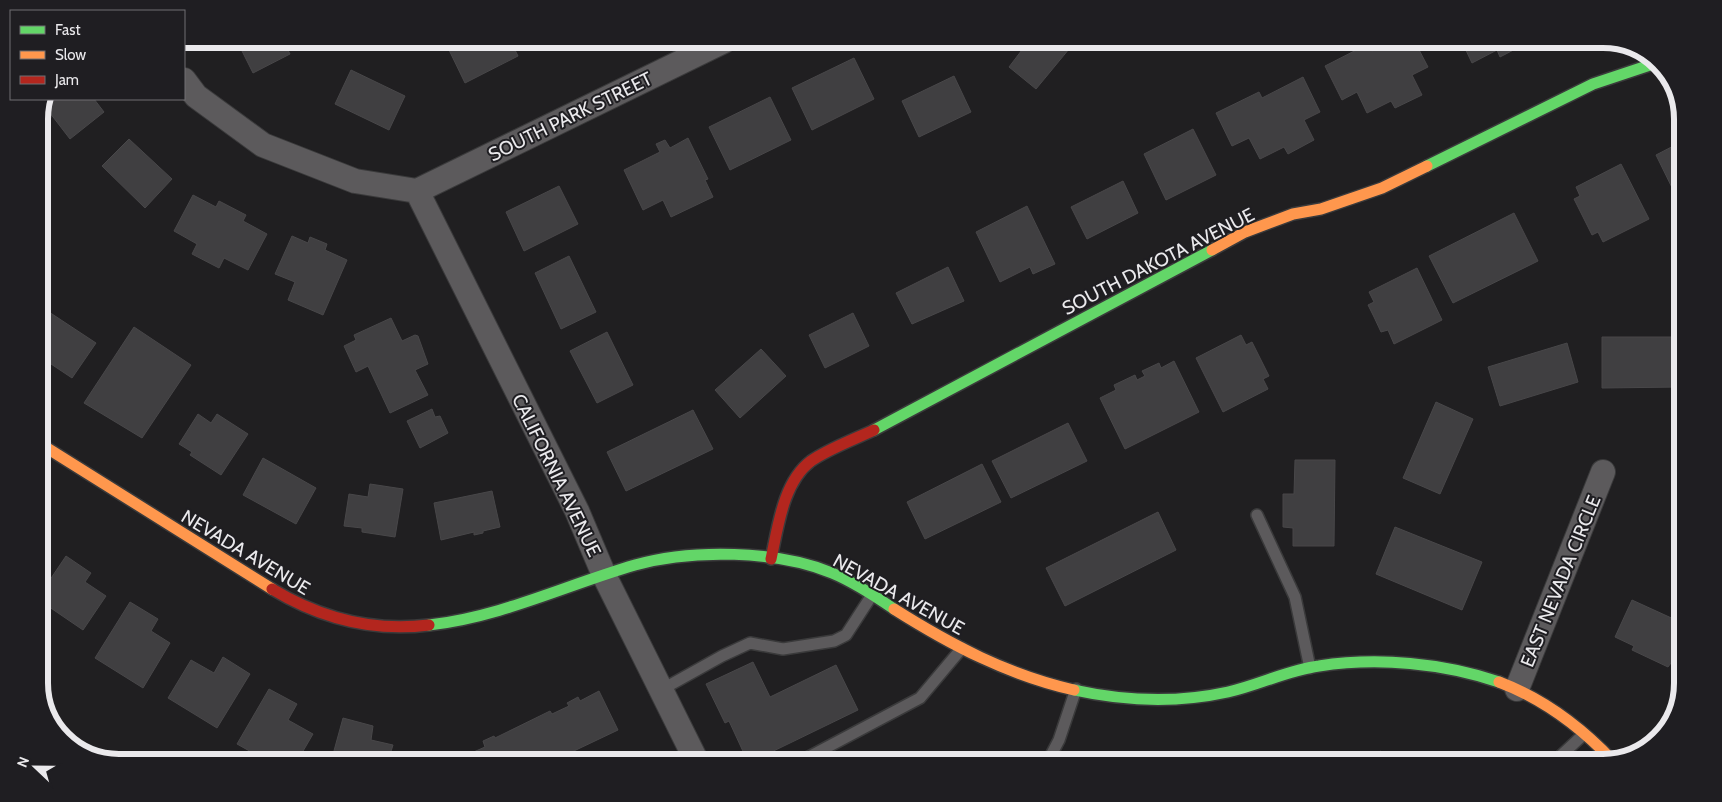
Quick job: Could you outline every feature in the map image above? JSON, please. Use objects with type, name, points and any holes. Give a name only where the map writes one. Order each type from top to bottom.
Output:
[{"type":"street","name":"SOUTH PARK STREET","points":[[417,191],[712,47]]},
{"type":"street","name":"SOUTH DAKOTA AVENUE","points":[[771,559],[779,521],[791,485],[811,461],[902,416],[1245,232],[1293,214],[1322,209],[1382,188],[1593,84],[1650,65]]},
{"type":"street","points":[[185,81],[196,96],[263,146],[355,181],[417,191]]},
{"type":"street","name":"CALIFORNIA AVENUE","points":[[417,191],[577,511],[604,575],[662,690],[688,754]]},
{"type":"street","name":"NEVADA AVENUE","points":[[48,449],[280,596],[334,618],[390,627],[444,624],[502,611],[644,561],[709,553],[771,559],[832,573],[872,595],[932,633],[1041,682],[1106,696],[1184,699],[1229,691],[1310,668],[1356,661],[1402,662],[1470,675],[1517,689],[1564,716],[1605,754]]},
{"type":"street","name":"EAST NEVADA CIRCLE","points":[[1517,689],[1603,472]]},
{"type":"lane","points":[[1257,515],[1295,597],[1310,668]]},
{"type":"lane","points":[[662,690],[722,656],[750,643],[783,649],[834,640],[846,635],[872,595]]},
{"type":"lane","points":[[814,754],[920,698],[962,648]]},
{"type":"lane","points":[[1051,754],[1076,689]]},
{"type":"lane","points":[[1563,754],[1584,734]]},
{"type":"building","points":[[240,47],[286,47],[290,54],[253,73]]},
{"type":"building","points":[[455,47],[514,47],[518,56],[465,83],[449,50]]},
{"type":"building","points":[[1024,47],[1071,47],[1036,89],[1009,67]]},
{"type":"building","points":[[1362,47],[1370,47],[1372,51],[1381,47],[1418,47],[1428,67],[1412,75],[1422,95],[1395,108],[1391,101],[1367,113],[1357,92],[1342,100],[1325,66]]},
{"type":"building","points":[[1464,47],[1519,47],[1500,57],[1497,50],[1472,63]]},
{"type":"building","points":[[854,58],[874,99],[812,130],[792,88]]},
{"type":"building","points":[[351,70],[405,96],[389,130],[335,104]]},
{"type":"building","points":[[954,76],[971,112],[919,137],[902,101]]},
{"type":"building","points":[[1303,77],[1320,112],[1304,120],[1314,140],[1288,154],[1284,147],[1260,159],[1249,138],[1232,146],[1216,113],[1259,92],[1262,98]]},
{"type":"building","points":[[770,97],[791,140],[730,170],[709,127]]},
{"type":"building","points":[[50,100],[95,100],[104,112],[70,139],[48,111]]},
{"type":"building","points":[[1193,129],[1216,175],[1166,200],[1144,154]]},
{"type":"building","points":[[688,138],[708,179],[705,180],[713,197],[671,217],[663,200],[643,210],[624,170],[660,152],[656,144],[665,140],[670,148]]},
{"type":"building","points":[[129,139],[172,179],[145,208],[102,166]]},
{"type":"building","points":[[1674,146],[1674,192],[1656,155]]},
{"type":"building","points":[[1621,164],[1649,219],[1603,242],[1598,232],[1592,235],[1574,199],[1580,196],[1576,187]]},
{"type":"building","points":[[1123,181],[1138,213],[1087,239],[1071,207]]},
{"type":"building","points":[[559,186],[578,224],[524,251],[506,212]]},
{"type":"building","points":[[193,195],[216,207],[219,201],[246,215],[243,221],[267,234],[248,270],[224,258],[219,268],[192,254],[197,244],[174,231]]},
{"type":"building","points":[[1027,206],[1055,264],[1033,274],[1030,267],[1000,282],[976,232]]},
{"type":"building","points":[[1514,213],[1538,261],[1453,303],[1429,256]]},
{"type":"building","points":[[292,236],[308,243],[310,237],[327,244],[325,250],[347,260],[323,315],[288,300],[295,282],[275,274]]},
{"type":"building","points":[[569,256],[596,312],[561,329],[535,273]]},
{"type":"building","points":[[948,267],[964,301],[912,324],[896,293]]},
{"type":"building","points":[[1417,268],[1442,320],[1394,344],[1388,330],[1381,332],[1368,305],[1374,302],[1369,292]]},
{"type":"building","points":[[49,312],[96,343],[72,378],[48,362]]},
{"type":"building","points":[[853,313],[869,346],[825,368],[809,335]]},
{"type":"building","points":[[391,318],[402,341],[415,335],[418,336],[428,364],[415,370],[428,395],[390,413],[368,366],[356,372],[344,346],[356,340],[354,335]]},
{"type":"building","points":[[134,327],[191,365],[142,438],[84,403]]},
{"type":"building","points":[[607,332],[633,385],[597,403],[570,351]]},
{"type":"building","points":[[1241,335],[1246,345],[1252,342],[1269,376],[1263,379],[1268,389],[1223,412],[1196,358]]},
{"type":"building","points":[[1602,337],[1674,337],[1674,387],[1602,388]]},
{"type":"building","points":[[1567,343],[1578,382],[1500,406],[1488,367]]},
{"type":"building","points":[[761,349],[786,376],[740,418],[715,390]]},
{"type":"building","points":[[1174,361],[1199,412],[1125,449],[1100,398],[1116,390],[1114,385],[1135,375],[1137,380],[1145,376],[1142,371],[1159,363],[1161,368]]},
{"type":"building","points":[[1436,402],[1473,419],[1440,494],[1403,478]]},
{"type":"building","points":[[432,409],[435,417],[440,416],[448,433],[420,448],[407,421]]},
{"type":"building","points":[[693,410],[713,449],[626,491],[607,452]]},
{"type":"building","points":[[198,414],[211,423],[217,414],[248,434],[221,475],[190,455],[192,452],[179,444]]},
{"type":"building","points":[[1068,423],[1087,461],[1011,498],[992,461]]},
{"type":"building","points":[[263,458],[316,488],[296,524],[243,495]]},
{"type":"building","points":[[1295,460],[1335,460],[1334,546],[1293,546],[1293,528],[1283,527],[1283,494],[1294,494]]},
{"type":"building","points":[[982,464],[1001,502],[925,539],[907,502]]},
{"type":"building","points":[[370,484],[403,489],[395,537],[362,532],[362,528],[344,526],[349,494],[368,497]]},
{"type":"building","points":[[492,491],[500,527],[474,535],[474,532],[441,540],[434,503]]},
{"type":"building","points":[[1158,512],[1176,550],[1065,606],[1046,568]]},
{"type":"building","points":[[1395,527],[1482,562],[1462,610],[1376,574]]},
{"type":"building","points":[[66,556],[91,573],[85,582],[106,596],[83,630],[48,606],[48,583]]},
{"type":"building","points":[[1632,600],[1674,619],[1674,664],[1671,663],[1668,667],[1632,650],[1634,646],[1615,637]]},
{"type":"building","points":[[130,602],[158,619],[151,631],[170,643],[143,688],[95,658]]},
{"type":"building","points":[[223,657],[250,674],[217,728],[168,698],[191,660],[214,673]]},
{"type":"building","points":[[753,662],[770,697],[836,665],[858,710],[767,754],[744,754],[729,721],[725,723],[706,684]]},
{"type":"building","points":[[269,689],[297,704],[288,720],[313,734],[301,754],[255,754],[237,744]]},
{"type":"building","points":[[599,691],[618,730],[568,754],[469,754],[485,747],[483,741],[494,736],[495,738],[550,711],[552,714],[569,706],[567,703],[578,697],[580,701]]},
{"type":"building","points":[[343,718],[373,726],[371,740],[393,745],[390,754],[333,754]]},
{"type":"traffic: fast","points":[[1427,166],[1593,84],[1650,65]]},
{"type":"traffic: fast","points":[[874,430],[1212,250]]},
{"type":"traffic: fast","points":[[429,625],[456,621],[508,608],[635,565],[682,556],[708,554],[761,556],[810,565],[848,581],[894,609]]},
{"type":"traffic: fast","points":[[1074,690],[1132,698],[1190,698],[1228,692],[1307,668],[1364,662],[1433,666],[1478,675],[1499,682]]},
{"type":"traffic: slow","points":[[1212,250],[1245,232],[1293,214],[1321,209],[1382,188],[1427,166]]},
{"type":"traffic: slow","points":[[48,449],[272,589]]},
{"type":"traffic: slow","points":[[894,609],[937,635],[1003,667],[1050,684],[1074,690]]},
{"type":"traffic: slow","points":[[1499,682],[1546,705],[1588,736],[1606,754]]},
{"type":"traffic: jam","points":[[771,559],[783,506],[794,481],[802,470],[811,461],[825,452],[874,430]]},
{"type":"traffic: jam","points":[[272,589],[309,608],[348,620],[388,626],[429,625]]}]
